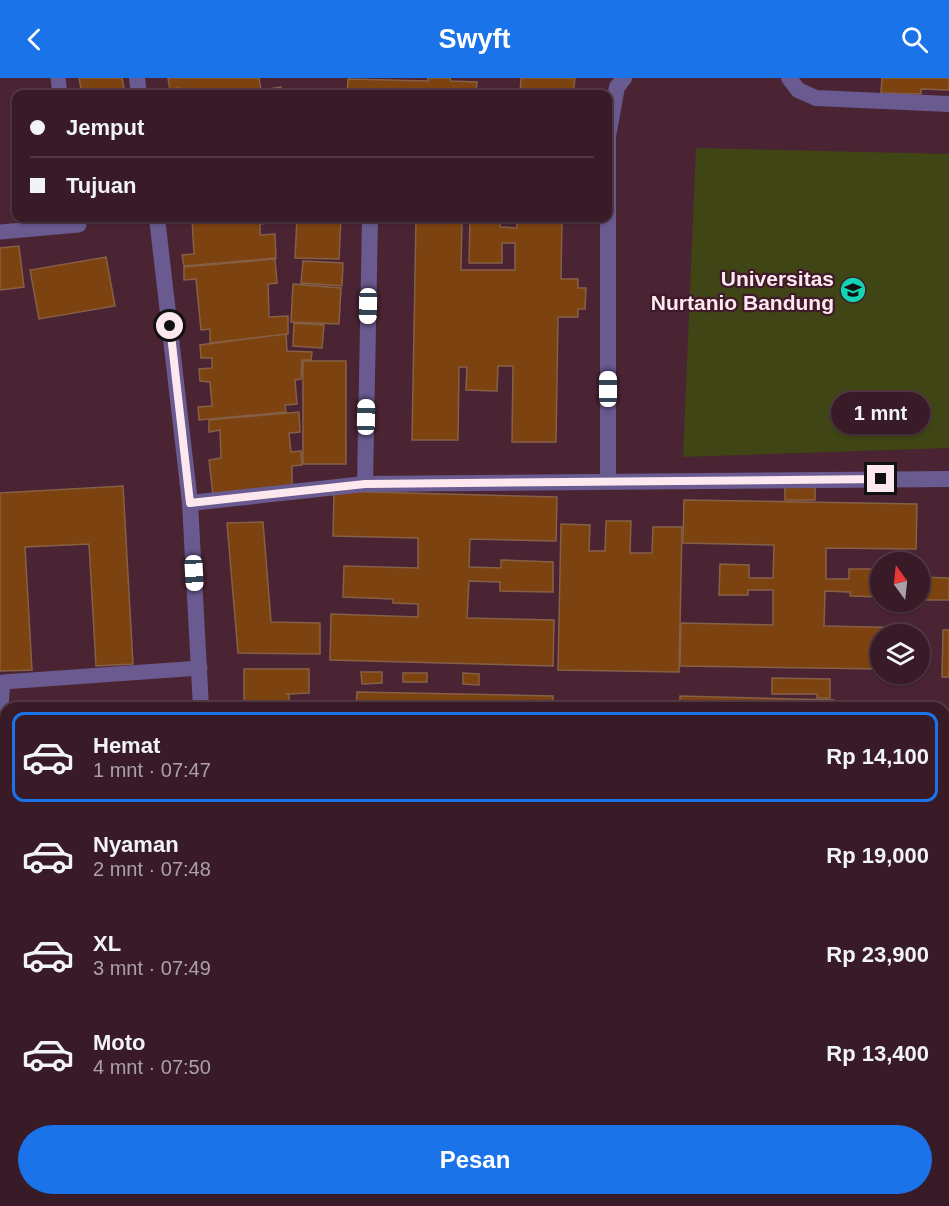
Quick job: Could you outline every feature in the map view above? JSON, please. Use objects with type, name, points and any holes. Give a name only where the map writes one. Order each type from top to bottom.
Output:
[{"type":"street","points":[[612,114],[617,87],[624,78]]},
{"type":"street","points":[[789,78],[798,90],[816,98],[949,104]]},
{"type":"street","points":[[157,222],[190,503],[201,702]]},
{"type":"street","points":[[365,484],[370,222]]},
{"type":"street","points":[[608,222],[608,481]]},
{"type":"street","points":[[190,503],[365,484],[949,479]]},
{"type":"lane","points":[[0,232],[79,225],[79,222]]},
{"type":"lane","points":[[1,702],[2,682],[200,668]]},
{"type":"green space","points":[[696,148],[949,154],[949,448],[683,457]]},
{"type":"building","points":[[79,78],[122,78],[124,90],[81,90]]},
{"type":"building","points":[[168,78],[259,78],[261,90],[179,90],[179,88],[170,90]]},
{"type":"building","points":[[428,78],[450,78],[451,81],[477,82],[476,90],[347,90],[348,79],[428,81]]},
{"type":"building","points":[[521,78],[575,78],[574,90],[520,90]]},
{"type":"building","points":[[882,78],[949,78],[949,90],[921,89],[921,94],[881,93]]},
{"type":"building","points":[[281,87],[281,90],[261,90]]},
{"type":"building","points":[[192,222],[278,222],[260,224],[260,235],[275,234],[276,258],[184,266],[182,255],[194,254]]},
{"type":"building","points":[[297,222],[341,222],[339,259],[295,258]]},
{"type":"building","points":[[416,222],[462,222],[461,270],[515,270],[515,243],[502,243],[502,263],[469,263],[470,222],[500,222],[500,227],[517,228],[517,222],[562,222],[561,279],[578,279],[578,288],[586,288],[585,309],[578,309],[578,317],[558,317],[556,442],[512,442],[513,366],[498,366],[497,391],[466,390],[467,367],[459,367],[458,440],[412,440]]},
{"type":"building","points":[[19,246],[24,287],[0,290],[0,248]]},
{"type":"building","points":[[106,257],[115,306],[39,319],[30,270]]},
{"type":"building","points":[[275,259],[277,283],[268,284],[269,317],[288,316],[288,334],[210,343],[210,329],[201,330],[196,279],[184,280],[184,267]]},
{"type":"building","points":[[303,261],[343,263],[342,286],[301,283]]},
{"type":"building","points":[[293,284],[341,288],[339,324],[291,322]]},
{"type":"building","points":[[294,323],[324,325],[322,348],[293,346]]},
{"type":"building","points":[[286,334],[287,351],[312,352],[311,360],[302,360],[301,379],[295,380],[297,404],[285,405],[286,412],[199,420],[198,407],[212,406],[210,382],[200,381],[199,369],[212,368],[212,358],[201,358],[200,345]]},
{"type":"building","points":[[303,361],[346,361],[346,464],[303,464]]},
{"type":"building","points":[[299,412],[300,432],[289,433],[291,452],[301,451],[302,465],[292,466],[292,487],[213,495],[209,460],[221,458],[220,430],[209,432],[209,420]]},
{"type":"building","points":[[785,480],[815,481],[815,500],[785,500]]},
{"type":"building","points":[[123,486],[133,664],[96,666],[89,544],[25,547],[32,670],[0,671],[0,493]]},
{"type":"building","points":[[334,491],[557,497],[556,541],[470,539],[469,567],[501,568],[501,560],[553,562],[553,592],[500,591],[500,582],[469,581],[467,618],[554,620],[553,666],[330,660],[331,614],[418,617],[418,604],[393,603],[393,599],[343,597],[344,566],[418,568],[418,538],[333,536]]},
{"type":"building","points":[[684,500],[917,504],[916,549],[826,548],[826,579],[849,579],[849,569],[870,569],[870,597],[850,596],[850,592],[825,591],[824,626],[870,627],[870,669],[680,666],[681,623],[773,625],[773,590],[748,590],[748,595],[719,595],[720,564],[749,565],[749,578],[773,578],[774,545],[683,543]]},
{"type":"building","points":[[606,521],[631,521],[630,553],[652,553],[653,527],[682,527],[679,672],[558,670],[561,524],[590,525],[589,551],[605,551]]},
{"type":"building","points":[[263,522],[271,622],[320,623],[320,654],[238,653],[227,523]]},
{"type":"building","points":[[930,577],[949,578],[949,600],[930,600]]},
{"type":"building","points":[[943,630],[949,630],[949,677],[942,677]]},
{"type":"building","points":[[244,669],[309,669],[309,693],[287,694],[289,702],[244,702]]},
{"type":"building","points":[[361,672],[382,672],[382,683],[362,684]]},
{"type":"building","points":[[403,673],[427,673],[427,682],[403,682]]},
{"type":"building","points":[[463,673],[479,674],[479,685],[463,684]]},
{"type":"building","points":[[772,678],[830,679],[830,698],[817,698],[817,694],[772,694]]},
{"type":"building","points":[[357,692],[553,696],[553,702],[356,702]]},
{"type":"building","points":[[680,696],[834,700],[834,702],[680,702]]},
{"type":"place","name":"Universitas Nurtanio Bandung","points":[[853,290]]},
{"type":"route","points":[[170,326],[190,503],[365,484],[881,479]]}]
